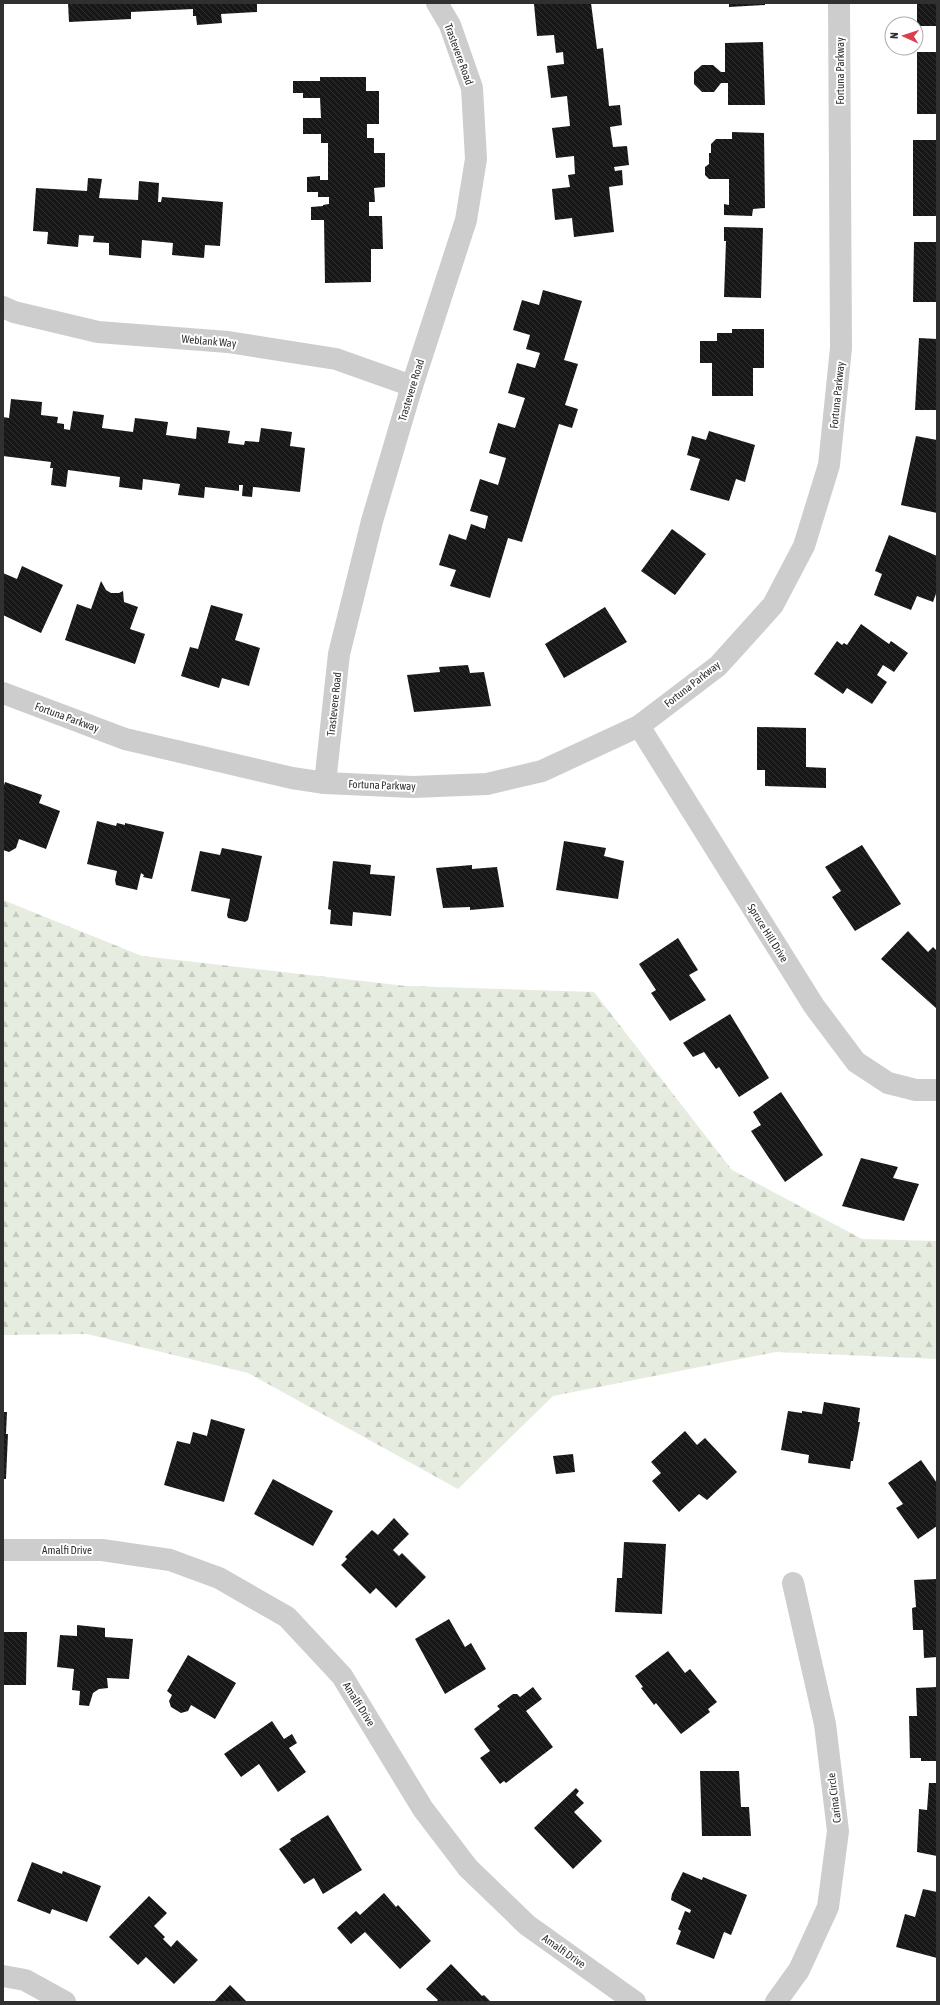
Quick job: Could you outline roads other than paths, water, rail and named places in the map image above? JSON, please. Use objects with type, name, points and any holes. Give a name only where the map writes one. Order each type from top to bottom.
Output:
[{"type":"street","name":"Trastevere Road","points":[[325,783],[339,654],[372,522],[412,386],[466,220],[476,159],[472,88],[450,26],[437,3]]},
{"type":"street","name":"Fortuna Parkway","points":[[3,694],[125,739],[292,778],[325,783],[413,787],[487,784],[542,771],[639,726],[718,666],[773,605],[804,546],[829,465],[841,348],[839,3]]},
{"type":"street","name":"Weblank Way","points":[[3,307],[14,312],[98,332],[228,342],[336,359],[412,386]]},
{"type":"street","name":"Spruce Hill Drive","points":[[639,726],[814,1006],[856,1062],[888,1083],[916,1090],[937,1090]]},
{"type":"street","name":"Amalfi Drive","points":[[3,1550],[102,1550],[170,1560],[219,1578],[287,1617],[342,1676],[423,1808],[468,1868],[527,1925],[635,2002]]},
{"type":"street","name":"Carina Circle","points":[[776,2002],[799,1970],[828,1907],[838,1831],[825,1724],[793,1583]]},
{"type":"street","points":[[3,1976],[24,1980],[65,2002]]}]
